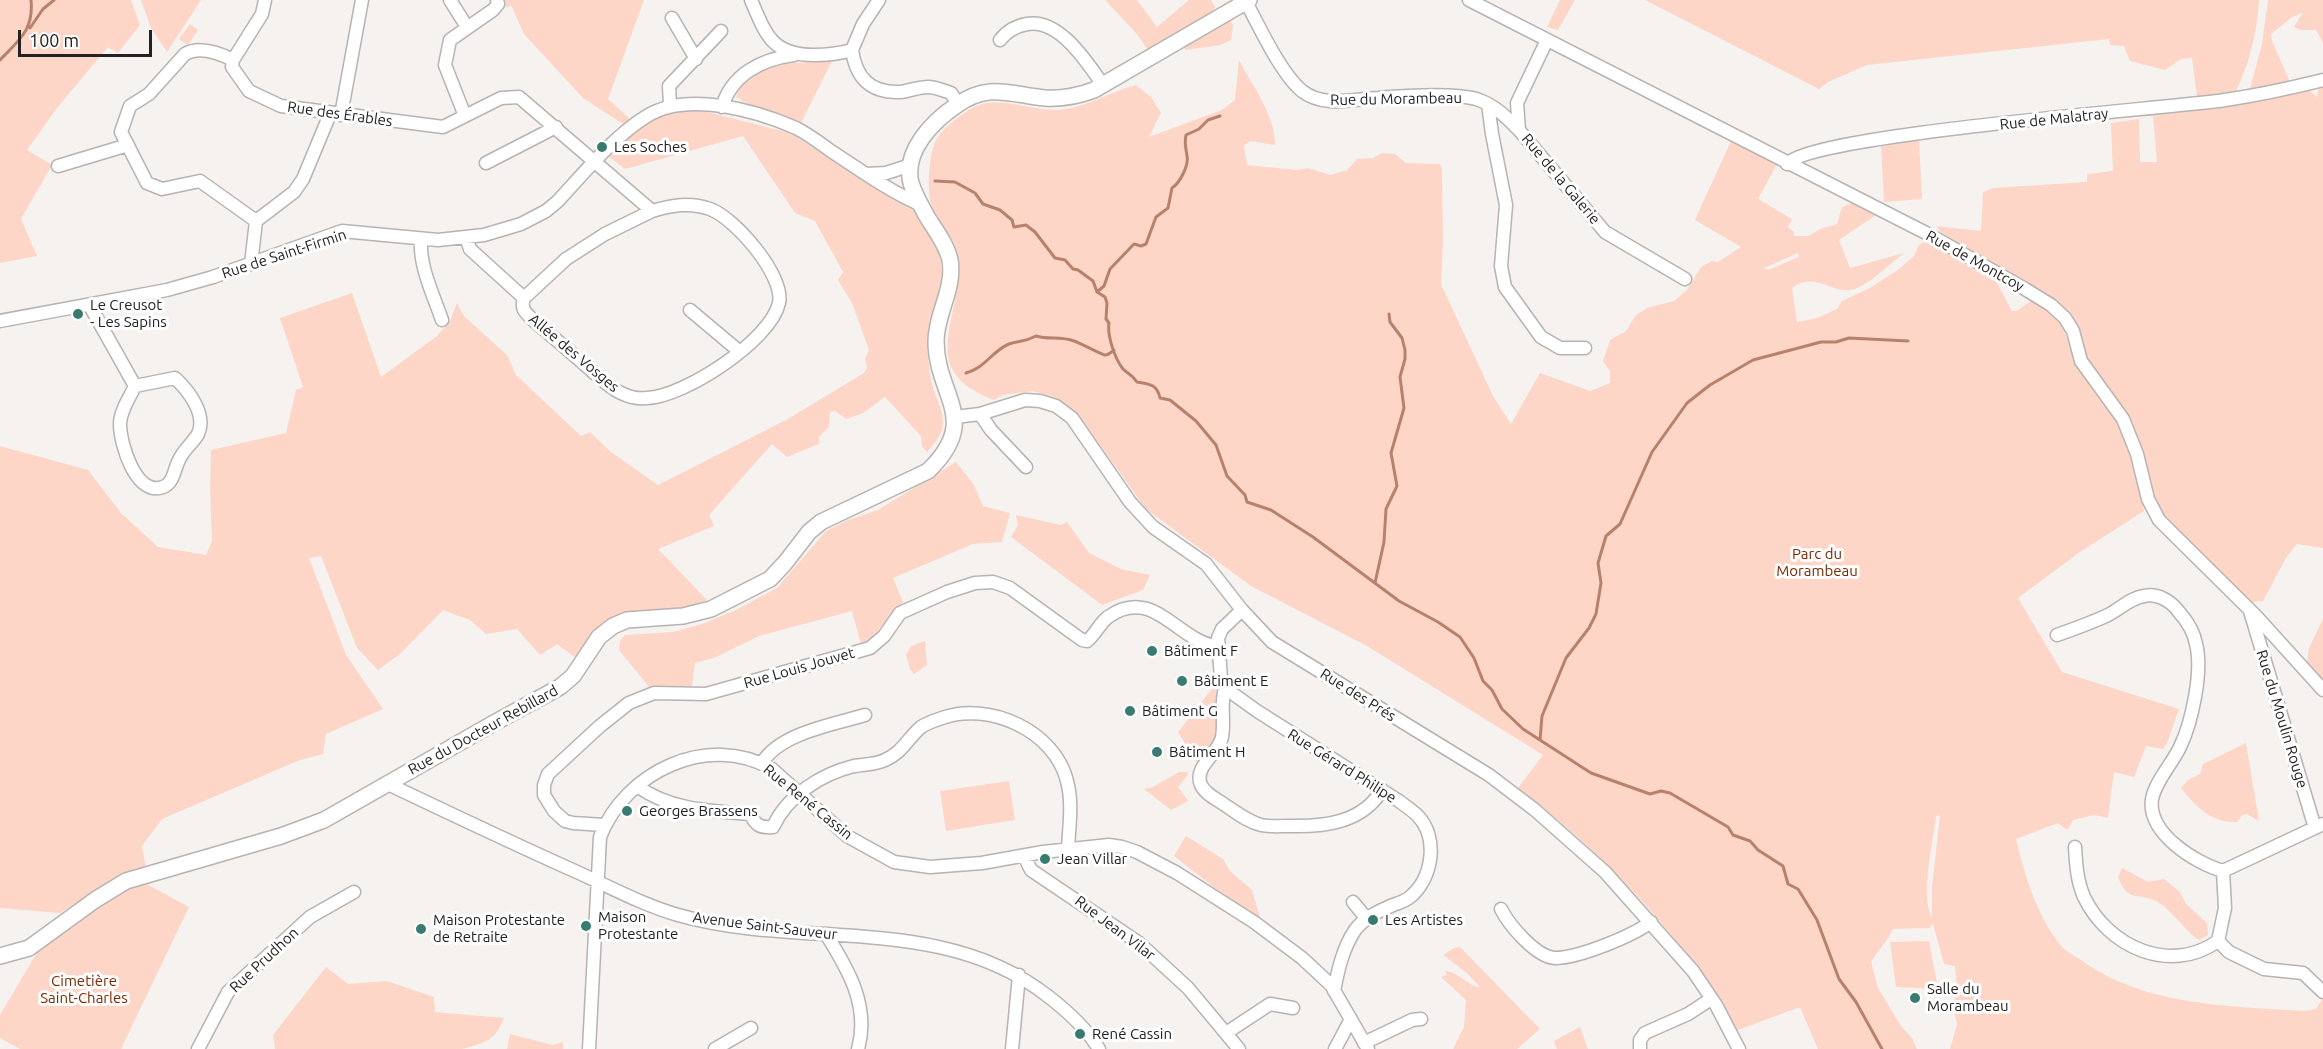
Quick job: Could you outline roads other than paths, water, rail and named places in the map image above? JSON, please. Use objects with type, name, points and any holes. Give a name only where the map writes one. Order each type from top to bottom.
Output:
[{"type":"main road","points":[[911,172],[917,147],[923,137],[941,117],[958,104],[977,95],[993,91],[1056,98],[1076,96],[1103,85],[1247,1]]},
{"type":"main road","name":"Rue du Docteur Rebillard","points":[[0,956],[29,948],[95,900],[126,881],[297,831],[324,820],[560,687],[573,676],[599,637],[613,626],[627,620],[683,616],[711,609],[770,579],[809,532],[821,522],[928,471],[941,458],[953,439],[955,417],[940,364],[936,339],[950,284],[949,258],[945,246],[921,205],[911,172]]},
{"type":"street","points":[[256,221],[200,181],[162,189],[147,183],[121,132],[130,106],[149,94],[185,54],[192,50],[201,50],[221,54],[233,60],[262,14],[266,0]]},
{"type":"street","points":[[251,264],[256,221],[294,192],[336,114],[362,0]]},
{"type":"street","points":[[450,0],[467,27]]},
{"type":"street","points":[[465,116],[445,65],[450,40],[493,10],[498,4],[497,0]]},
{"type":"street","points":[[751,0],[771,40],[782,50],[795,55]]},
{"type":"street","points":[[879,0],[863,24],[852,50],[854,66],[862,79],[876,89],[899,92],[926,87],[936,88],[951,93],[958,104]]},
{"type":"street","name":"Rue de Montcoy","points":[[1469,0],[1992,268],[2051,305],[2065,318],[2073,331],[2081,361],[2123,419],[2138,454],[2153,511],[2166,527],[2249,609],[2323,690]]},
{"type":"street","name":"Rue du Morambeau","points":[[1247,1],[1289,76],[1300,89],[1316,99],[1341,102],[1380,97],[1468,97],[1488,104],[1520,130]]},
{"type":"street","points":[[672,18],[696,58]]},
{"type":"street","points":[[1000,40],[1014,28],[1034,22],[1046,24],[1061,33],[1103,85]]},
{"type":"street","points":[[670,105],[669,86],[722,31]]},
{"type":"street","name":"Rue de la Galerie","points":[[1547,40],[1517,103],[1520,130],[1605,232],[1685,279]]},
{"type":"street","points":[[722,107],[729,89],[747,71],[770,59],[795,55],[836,55],[852,50]]},
{"type":"street","name":"Rue des Érables","points":[[233,60],[232,67],[249,91],[281,106],[336,114],[443,127],[501,98],[519,97],[596,161]]},
{"type":"street","name":"Rue de Malatray","points":[[1787,164],[1790,160],[1810,152],[1863,142],[1938,131],[2225,100],[2323,80]]},
{"type":"street","name":"Rue de Saint-Firmin","points":[[0,321],[167,290],[251,264],[342,231],[361,231],[421,239],[484,235],[520,224],[546,211],[632,126],[647,115],[670,105],[704,103],[768,118],[798,129],[886,187],[921,205]]},
{"type":"street","points":[[1488,104],[1491,134],[1505,198],[1501,266],[1505,287],[1541,337],[1560,348],[1585,348]]},
{"type":"street","points":[[486,163],[556,127]]},
{"type":"street","points":[[58,166],[128,145]]},
{"type":"street","points":[[596,161],[652,211]]},
{"type":"street","points":[[866,174],[911,172]]},
{"type":"street","points":[[886,187],[911,172]]},
{"type":"street","points":[[886,173],[886,187]]},
{"type":"street","name":"Allée des Vosges","points":[[693,204],[720,213],[730,220],[756,250],[777,281],[780,300],[771,322],[727,363],[685,387],[649,399],[619,393],[533,320],[524,310],[522,304],[524,298],[566,259],[605,234],[652,211],[672,205],[693,204]]},
{"type":"street","name":"Allée des Vosges","points":[[466,237],[470,249],[524,298]]},
{"type":"street","points":[[421,239],[420,251],[423,264],[442,320]]},
{"type":"street","points":[[90,306],[135,386]]},
{"type":"street","points":[[690,310],[740,352]]},
{"type":"street","points":[[175,378],[184,386],[198,409],[201,425],[197,436],[179,459],[171,480],[162,488],[151,488],[142,483],[134,474],[121,436],[120,422],[135,386],[175,378]]},
{"type":"street","name":"Rue des Prés","points":[[955,417],[980,414],[1025,400],[1040,401],[1056,406],[1072,418],[1130,502],[1154,527],[1206,564],[1242,610],[1272,642],[1489,775],[1535,810],[1605,872],[1693,971],[1712,999],[1739,1049]]},
{"type":"street","points":[[980,414],[991,430],[1026,467]]},
{"type":"street","name":"Rue Louis Jouvet","points":[[604,825],[573,824],[565,820],[554,811],[544,795],[544,784],[548,774],[600,726],[629,703],[654,693],[706,694],[870,648],[884,636],[900,613],[922,602],[975,583],[993,582],[1010,588],[1082,640],[1087,641],[1091,638],[1109,616],[1131,608],[1144,608],[1159,613],[1207,645],[1218,646]]},
{"type":"street","points":[[2057,635],[2110,614],[2133,600],[2151,595],[2158,596],[2174,606],[2188,623],[2198,655],[2193,701],[2182,744],[2156,788],[2152,811],[2154,820],[2167,838],[2206,865],[2223,872],[2319,826]]},
{"type":"street","name":"Rue du Moulin Rouge","points":[[2249,609],[2319,826]]},
{"type":"street","points":[[1242,610],[1222,629],[1218,638],[1221,679],[1226,688],[1222,698],[1222,740],[1200,775],[1202,787],[1245,818],[1263,826],[1337,824],[1376,800],[1382,790]]},
{"type":"street","name":"Rue Gérard Philipe","points":[[1226,688],[1257,711],[1382,790],[1417,815],[1427,829],[1431,848],[1430,862],[1424,879],[1409,898],[1367,919],[1356,930],[1343,955],[1334,991]]},
{"type":"street","points":[[636,786],[651,796],[674,804],[704,811],[750,814],[756,825],[762,828],[773,827],[779,813],[800,793],[830,775],[855,766],[877,764],[896,755],[922,726],[944,717],[970,714],[988,715],[1013,721],[1037,738],[1057,757],[1067,780],[1070,804],[1068,849]]},
{"type":"street","points":[[762,764],[768,752],[791,738],[865,715]]},
{"type":"street","name":"Rue René Cassin","points":[[589,1049],[597,881],[600,837],[604,825],[608,817],[636,786],[652,772],[683,759],[720,755],[762,764],[800,793],[847,836],[894,862],[930,867],[982,863],[1109,845],[1122,847],[1147,857],[1177,873],[1254,922],[1302,958],[1334,991],[1366,1046]]},
{"type":"street","name":"Avenue Saint-Sauveur","points":[[388,784],[597,881],[677,914],[699,920],[748,927],[904,941],[951,948],[976,956],[1019,975],[1067,1011],[1099,1049]]},
{"type":"street","points":[[2075,847],[2078,875],[2084,896],[2104,926],[2127,944],[2154,955],[2169,957],[2198,952],[2218,941],[2225,908],[2223,872]]},
{"type":"street","name":"Rue Jean Vilar","points":[[1024,856],[1031,870],[1138,943],[1188,988],[1239,1049]]},
{"type":"street","name":"Rue Prudhon","points":[[198,1049],[228,992],[310,917],[354,892]]},
{"type":"street","points":[[1353,902],[1367,919]]},
{"type":"street","points":[[1501,909],[1524,938],[1537,950],[1554,958],[1607,944],[1637,932],[1651,922]]},
{"type":"street","points":[[826,934],[854,981],[860,1005],[863,1046]]},
{"type":"street","points":[[2218,941],[2229,952],[2264,969],[2303,974],[2323,992]]},
{"type":"street","points":[[1012,1049],[1019,975]]},
{"type":"street","points":[[1640,1049],[1640,1041],[1645,1033],[1688,1014],[1712,999]]},
{"type":"street","points":[[1226,1033],[1270,1004],[1293,1008]]},
{"type":"street","points":[[1335,1049],[1352,1019]]},
{"type":"street","points":[[1366,1046],[1412,1020],[1421,1019]]},
{"type":"street","points":[[714,1049],[751,1028]]},
{"type":"waterway","points":[[0,60],[28,27],[31,0]]},
{"type":"waterway","points":[[30,28],[43,9],[54,0]]},
{"type":"waterway","points":[[1097,292],[1104,286],[1110,269],[1134,244],[1141,246],[1146,244],[1156,217],[1168,208],[1172,188],[1181,178],[1187,164],[1186,135],[1199,129],[1208,120],[1220,116]]},
{"type":"waterway","points":[[935,181],[955,182],[975,193],[983,204],[1000,210],[1012,220],[1014,227],[1026,225],[1035,232],[1055,258],[1065,260],[1073,269],[1093,281],[1097,292],[1105,297],[1110,341],[1123,369],[1137,382],[1155,387],[1160,398],[1170,400],[1196,421],[1216,445],[1227,476],[1245,495],[1247,502],[1271,510],[1313,537],[1399,601],[1460,637],[1474,658],[1483,681],[1492,690],[1502,709],[1523,729],[1591,773],[1650,794],[1661,791],[1670,793],[1728,827],[1733,835],[1750,841],[1758,850],[1783,866],[1788,884],[1798,889],[1817,920],[1839,979],[1856,1002],[1882,1049]]},
{"type":"waterway","points":[[1375,583],[1384,542],[1386,509],[1397,486],[1391,453],[1404,408],[1400,377],[1405,350],[1402,338],[1390,322],[1389,314]]},
{"type":"waterway","points":[[966,373],[978,368],[1003,347],[1036,336],[1077,342],[1105,355],[1114,350]]},
{"type":"waterway","points":[[1540,740],[1542,716],[1566,658],[1589,628],[1596,614],[1601,583],[1598,563],[1606,536],[1620,524],[1652,452],[1687,403],[1710,385],[1753,360],[1821,342],[1836,342],[1849,338],[1908,341]]},
{"type":"place","name":"Les Soches","points":[[602,147]]},
{"type":"place","name":"Le Creusot - Les Sapins","points":[[78,314]]},
{"type":"place","name":"Bâtiment F","points":[[1152,651]]},
{"type":"place","name":"Bâtiment E","points":[[1182,681]]},
{"type":"place","name":"Bâtiment G","points":[[1130,711]]},
{"type":"place","name":"Bâtiment H","points":[[1157,752]]},
{"type":"place","name":"Georges Brassens","points":[[627,811]]},
{"type":"place","name":"Jean Villar","points":[[1045,859]]},
{"type":"place","name":"Les Artistes","points":[[1373,920]]},
{"type":"place","name":"Maison Protestante","points":[[586,926]]},
{"type":"place","name":"Maison Protestante de Retraite","points":[[421,929]]},
{"type":"place","name":"Salle du Morambeau","points":[[1915,998]]},
{"type":"place","name":"René Cassin","points":[[1080,1034]]},
{"type":"park label","name":"Parc du Morambeau","points":[[1817,562]]},
{"type":"park label","name":"Cimetière Saint-Charles","points":[[84,990]]}]
